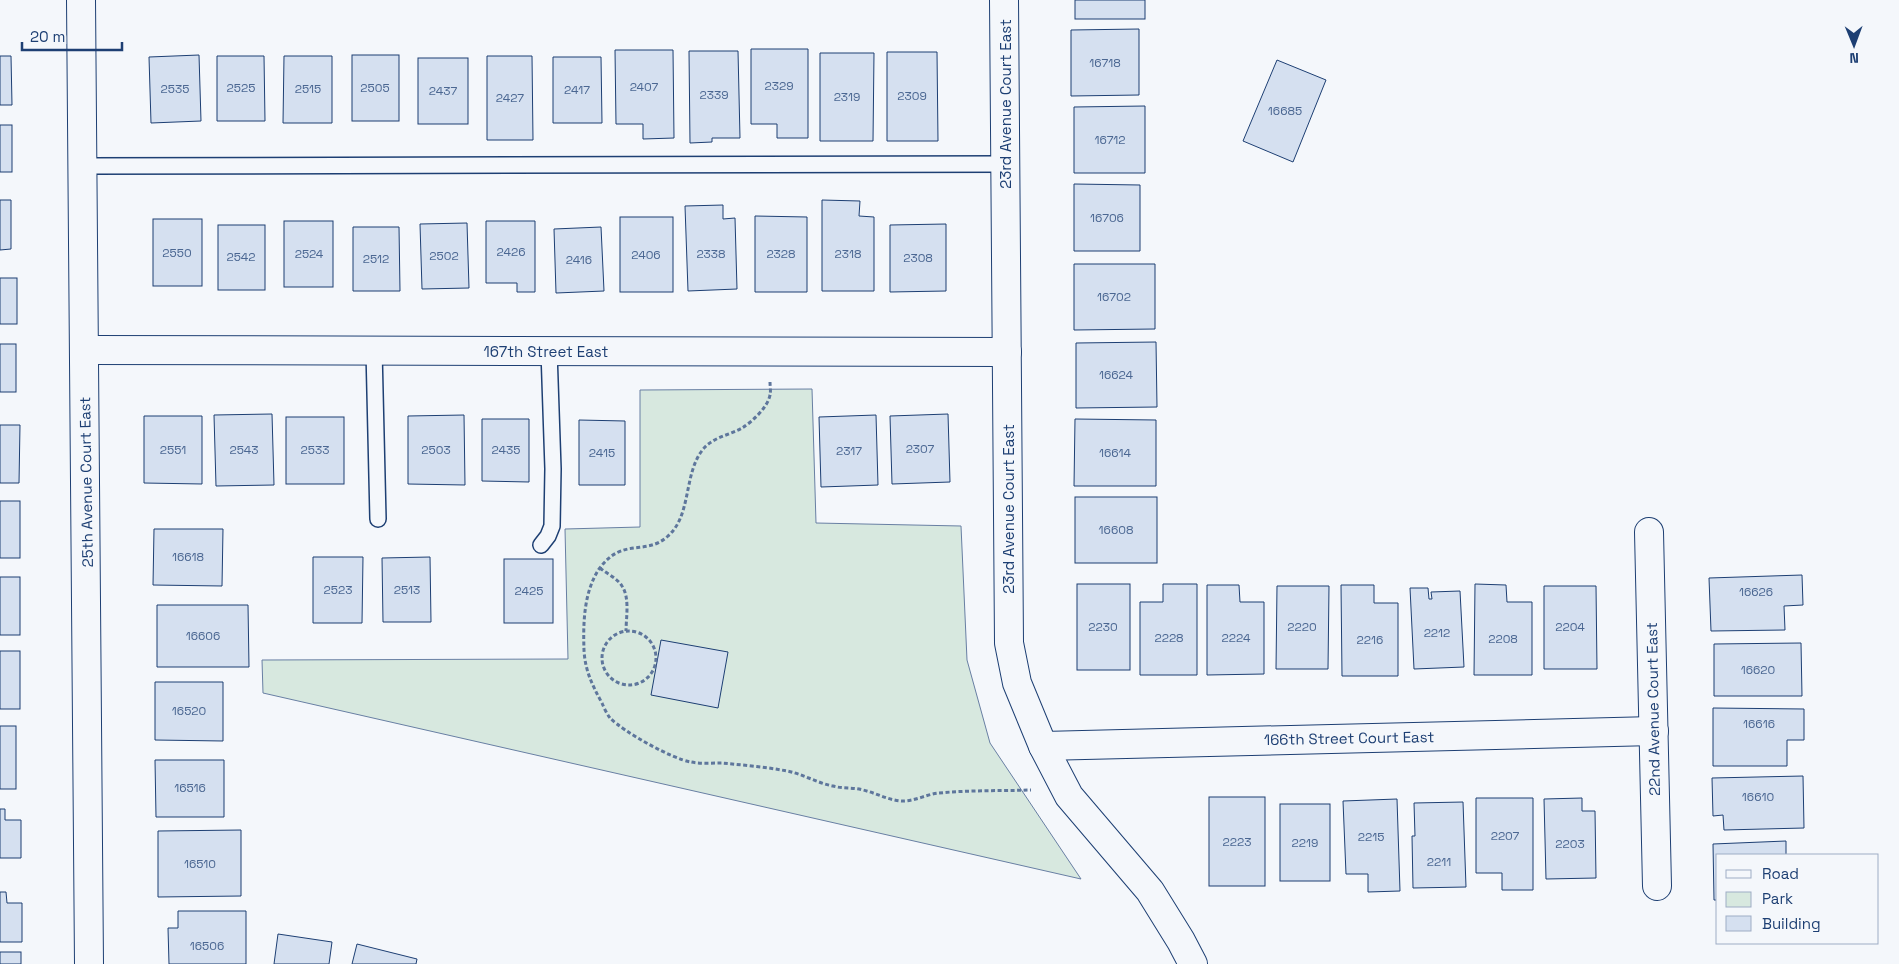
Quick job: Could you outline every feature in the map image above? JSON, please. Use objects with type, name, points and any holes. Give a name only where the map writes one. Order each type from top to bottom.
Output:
[{"type":"street","name":"25th Avenue Court East","points":[[81,0],[89,964]]},
{"type":"street","name":"23rd Avenue Court East","points":[[1004,0],[1009,642],[1017,683],[1043,746],[1066,789],[1082,812],[1150,891],[1193,964]]},
{"type":"street","name":"167th Street East","points":[[84,350],[1007,352]]},
{"type":"street","name":"22nd Avenue Court East","points":[[1649,532],[1657,886]]},
{"type":"street","name":"166th Street Court East","points":[[1043,746],[1654,731]]},
{"type":"lane","points":[[83,166],[1006,164]]},
{"type":"lane","points":[[374,350],[378,519]]},
{"type":"lane","points":[[541,545],[548,536],[552,526],[549,351]]},
{"type":"path","points":[[771,351],[770,396],[765,406],[744,427],[714,439],[700,453],[690,477],[681,514],[674,530],[658,543],[618,551],[600,568],[591,583],[586,600],[585,663],[589,678],[610,718],[653,746],[690,762],[790,771],[833,786],[857,788],[889,799],[903,801],[932,794],[959,791],[1066,789]]},
{"type":"path","points":[[600,568],[616,580],[622,586],[625,593],[626,631]]},
{"type":"path","points":[[626,631],[634,631],[642,635],[650,640],[654,648],[654,665],[650,673],[644,680],[636,684],[619,683],[606,671],[602,663],[602,654],[610,638],[617,633],[626,631]]},
{"type":"green space","points":[[812,389],[816,523],[961,526],[967,660],[990,743],[1081,879],[263,693],[262,660],[568,659],[565,529],[640,527],[640,390]]},
{"type":"building","points":[[1075,0],[1145,0],[1145,19],[1075,19]]},
{"type":"building","points":[[1139,29],[1139,95],[1071,96],[1071,30]]},
{"type":"building","points":[[751,49],[808,49],[808,138],[777,138],[777,124],[751,124]]},
{"type":"building","points":[[615,50],[673,50],[674,138],[643,139],[643,124],[616,124]]},
{"type":"building","points":[[689,51],[738,51],[740,138],[712,138],[712,142],[690,143]]},
{"type":"building","points":[[887,52],[937,52],[938,141],[887,141]]},
{"type":"building","points":[[820,53],[874,53],[873,141],[820,141]]},
{"type":"building","points":[[199,55],[201,121],[151,123],[149,57]]},
{"type":"building","points":[[352,55],[399,55],[399,121],[352,121]]},
{"type":"building","points":[[0,56],[11,56],[12,105],[0,105]]},
{"type":"building","points":[[217,56],[264,56],[265,121],[217,121]]},
{"type":"building","points":[[284,56],[332,56],[332,123],[283,123]]},
{"type":"building","points":[[487,56],[532,56],[533,140],[487,140]]},
{"type":"building","points":[[553,57],[601,57],[602,123],[553,123]]},
{"type":"building","points":[[418,58],[468,58],[468,124],[418,124]]},
{"type":"building","points":[[1277,60],[1326,80],[1293,162],[1243,141]]},
{"type":"building","points":[[1145,106],[1145,173],[1074,173],[1074,107]]},
{"type":"building","points":[[0,125],[12,125],[12,172],[0,172]]},
{"type":"building","points":[[1074,184],[1140,185],[1140,251],[1074,251]]},
{"type":"building","points":[[0,200],[11,200],[11,249],[0,250]]},
{"type":"building","points":[[822,200],[860,201],[859,216],[874,217],[874,291],[822,291]]},
{"type":"building","points":[[723,205],[723,219],[735,218],[737,289],[688,291],[685,206]]},
{"type":"building","points":[[755,216],[807,217],[807,292],[755,292]]},
{"type":"building","points":[[620,217],[673,217],[673,292],[620,292]]},
{"type":"building","points":[[153,219],[202,219],[202,286],[153,286]]},
{"type":"building","points":[[284,221],[333,221],[333,287],[284,287]]},
{"type":"building","points":[[486,221],[535,221],[535,292],[517,292],[517,283],[486,283]]},
{"type":"building","points":[[467,223],[469,288],[422,289],[420,224]]},
{"type":"building","points":[[946,224],[946,291],[890,292],[890,225]]},
{"type":"building","points":[[218,225],[265,225],[265,290],[218,290]]},
{"type":"building","points":[[353,227],[399,227],[400,291],[353,291]]},
{"type":"building","points":[[601,227],[604,291],[556,293],[554,229]]},
{"type":"building","points":[[1074,264],[1155,264],[1155,329],[1074,330]]},
{"type":"building","points":[[0,278],[17,278],[17,324],[0,324]]},
{"type":"building","points":[[1156,342],[1157,407],[1076,408],[1076,343]]},
{"type":"building","points":[[0,344],[16,344],[16,392],[0,392]]},
{"type":"building","points":[[272,414],[274,485],[216,486],[214,415]]},
{"type":"building","points":[[948,414],[950,482],[892,484],[890,416]]},
{"type":"building","points":[[464,415],[465,485],[408,484],[408,416]]},
{"type":"building","points":[[876,415],[878,485],[821,487],[819,417]]},
{"type":"building","points":[[144,416],[202,416],[202,484],[144,483]]},
{"type":"building","points":[[286,417],[344,417],[344,484],[286,484]]},
{"type":"building","points":[[482,419],[529,419],[529,482],[482,481]]},
{"type":"building","points":[[1075,419],[1156,420],[1156,486],[1074,486]]},
{"type":"building","points":[[579,420],[625,421],[625,485],[579,485]]},
{"type":"building","points":[[0,425],[20,425],[19,483],[0,483]]},
{"type":"building","points":[[1075,497],[1157,497],[1157,563],[1075,563]]},
{"type":"building","points":[[0,501],[20,501],[20,558],[0,558]]},
{"type":"building","points":[[154,529],[223,529],[222,586],[153,585]]},
{"type":"building","points":[[313,557],[363,557],[362,623],[313,623]]},
{"type":"building","points":[[430,557],[431,622],[383,622],[382,558]]},
{"type":"building","points":[[504,559],[553,559],[553,623],[504,623]]},
{"type":"building","points":[[1802,575],[1803,605],[1784,606],[1785,630],[1711,631],[1709,578]]},
{"type":"building","points":[[0,577],[20,577],[20,635],[0,635]]},
{"type":"building","points":[[1077,584],[1130,584],[1130,670],[1077,670]]},
{"type":"building","points":[[1163,584],[1197,584],[1197,675],[1140,675],[1140,602],[1163,602]]},
{"type":"building","points":[[1475,584],[1506,585],[1507,602],[1532,602],[1532,675],[1474,675]]},
{"type":"building","points":[[1207,585],[1239,585],[1240,602],[1264,602],[1264,674],[1207,675]]},
{"type":"building","points":[[1341,585],[1374,585],[1374,603],[1398,603],[1398,676],[1342,676]]},
{"type":"building","points":[[1277,586],[1329,586],[1328,669],[1276,669]]},
{"type":"building","points":[[1544,586],[1596,586],[1597,669],[1544,669]]},
{"type":"building","points":[[1410,588],[1428,588],[1429,599],[1432,599],[1431,592],[1460,591],[1464,667],[1414,669]]},
{"type":"building","points":[[157,605],[248,605],[249,667],[157,667]]},
{"type":"building","points":[[661,640],[728,652],[718,708],[651,695]]},
{"type":"building","points":[[1801,643],[1802,696],[1714,696],[1714,644]]},
{"type":"building","points":[[0,651],[20,651],[20,709],[0,709]]},
{"type":"building","points":[[155,682],[223,682],[223,741],[155,740]]},
{"type":"building","points":[[1713,708],[1804,709],[1804,740],[1787,740],[1787,766],[1713,766]]},
{"type":"building","points":[[0,726],[16,726],[16,789],[0,789]]},
{"type":"building","points":[[155,760],[224,760],[224,817],[156,817]]},
{"type":"building","points":[[1803,776],[1804,828],[1724,830],[1723,815],[1713,816],[1712,778]]},
{"type":"building","points":[[1209,797],[1265,797],[1265,886],[1209,886]]},
{"type":"building","points":[[1476,798],[1533,798],[1533,890],[1502,890],[1502,873],[1476,873]]},
{"type":"building","points":[[1582,798],[1582,811],[1595,811],[1596,878],[1546,879],[1544,799]]},
{"type":"building","points":[[1397,799],[1400,891],[1368,892],[1368,874],[1346,874],[1343,801]]},
{"type":"building","points":[[1463,802],[1466,887],[1413,888],[1412,836],[1415,836],[1414,803]]},
{"type":"building","points":[[1280,804],[1330,804],[1330,881],[1280,881]]},
{"type":"building","points":[[0,809],[5,809],[5,820],[21,820],[21,858],[0,858]]},
{"type":"building","points":[[241,830],[241,896],[158,897],[158,831]]},
{"type":"building","points":[[1786,841],[1786,854],[1716,854],[1716,900],[1714,900],[1713,844]]},
{"type":"building","points":[[0,892],[6,892],[7,903],[22,903],[22,942],[0,942]]},
{"type":"building","points":[[178,911],[246,911],[246,964],[169,964],[168,928],[178,928]]},
{"type":"building","points":[[278,934],[332,942],[329,964],[274,964]]},
{"type":"building","points":[[357,944],[417,959],[416,964],[352,964]]},
{"type":"building","points":[[0,952],[21,952],[21,964],[0,964]]}]
